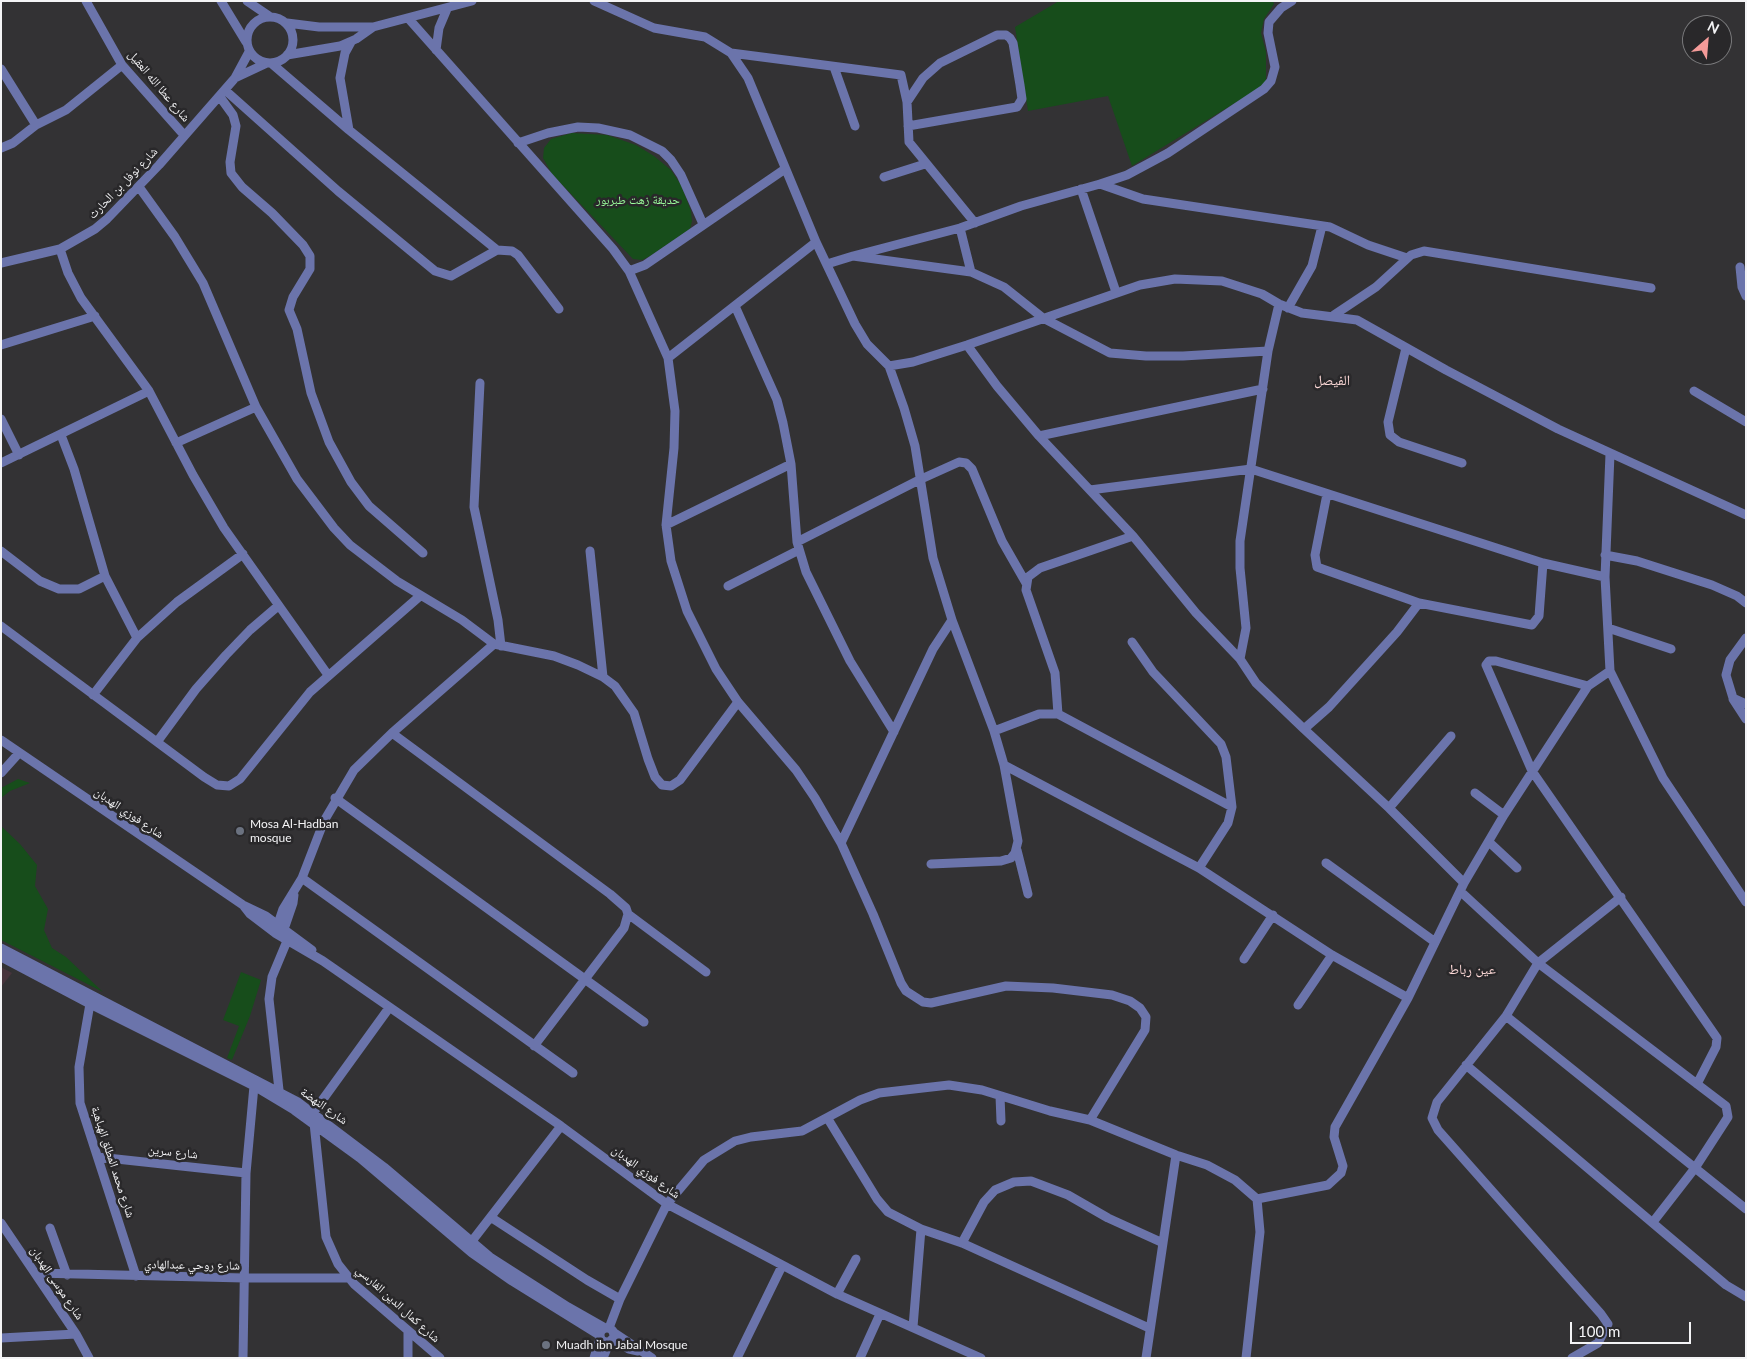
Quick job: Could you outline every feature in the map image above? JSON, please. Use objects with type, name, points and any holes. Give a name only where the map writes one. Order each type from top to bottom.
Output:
[{"type":"street","name":"شارع عطا الله العقيل","points":[[86,1],[122,65],[184,135]]},
{"type":"street","points":[[221,1],[246,42],[249,52],[257,59],[269,63],[497,250]]},
{"type":"street","points":[[247,1],[269,16],[282,19],[287,23],[292,32],[293,42],[287,56]]},
{"type":"street","points":[[287,23],[319,27],[373,27],[448,9],[472,1]]},
{"type":"street","points":[[594,1],[654,28],[705,37],[731,52],[900,75],[907,102],[909,142],[974,223]]},
{"type":"street","points":[[827,264],[960,228],[1100,184],[1127,175],[1168,153],[1264,89],[1271,81],[1275,67],[1268,33],[1269,22],[1281,8],[1292,1]]},
{"type":"street","points":[[436,50],[439,28],[448,9]]},
{"type":"street","points":[[246,42],[246,35],[252,24],[269,16]]},
{"type":"street","points":[[408,18],[613,249],[630,271],[668,358],[675,421],[666,525],[671,561],[686,611],[716,669],[738,702],[800,776],[841,843],[901,983],[913,997],[931,1003],[946,1001],[981,990],[1006,986],[1112,995],[1130,1001],[1140,1008],[1146,1017],[1145,1030],[1090,1120]]},
{"type":"street","points":[[269,63],[280,61],[287,56],[330,49],[350,42],[373,27]]},
{"type":"street","points":[[907,102],[923,78],[940,63],[997,35],[1006,35],[1013,43],[1022,99],[1017,107],[908,126]]},
{"type":"street","points":[[349,130],[340,78],[350,42]]},
{"type":"street","name":"شارع نوفل بن الحارث","points":[[1,263],[60,249],[95,229],[138,187],[222,94],[235,78],[249,52]]},
{"type":"street","points":[[731,52],[748,78],[816,242],[867,344],[889,366],[911,431],[933,558],[952,620],[994,731],[1004,765],[1015,815],[1017,850],[1028,894]]},
{"type":"street","name":"شارع نوفل بن الحارث","points":[[235,78],[269,63]]},
{"type":"street","points":[[1,148],[13,143],[36,125],[66,110],[122,65]]},
{"type":"street","points":[[834,67],[855,126]]},
{"type":"street","points":[[1,69],[36,125]]},
{"type":"street","points":[[222,94],[440,274],[446,276],[458,274],[497,250],[512,250],[518,255],[559,309]]},
{"type":"street","points":[[222,94],[236,126],[230,162],[231,173],[242,187],[272,213],[303,245],[310,256],[310,269],[293,297],[288,310],[297,329],[311,393],[329,442],[351,482],[369,506],[423,553]]},
{"type":"street","points":[[518,143],[548,133],[578,127],[598,128],[630,135],[662,151],[671,160],[681,175],[703,224]]},
{"type":"street","points":[[884,177],[925,164]]},
{"type":"street","points":[[630,271],[645,265],[785,169]]},
{"type":"street","points":[[1100,184],[1143,199],[1322,226],[1338,230],[1368,245],[1407,258]]},
{"type":"street","points":[[138,187],[175,238],[203,283],[256,407],[297,479],[334,528],[368,560],[420,596],[455,614],[497,645],[554,656],[578,664],[603,677],[614,686],[634,714],[655,778],[662,785],[668,787],[680,780],[738,702]]},
{"type":"street","points":[[1080,189],[1116,292]]},
{"type":"street","points":[[1288,308],[1312,266],[1322,226]]},
{"type":"street","points":[[960,228],[971,272]]},
{"type":"street","points":[[668,358],[816,242]]},
{"type":"street","points":[[60,249],[75,287],[149,392],[224,528],[328,675]]},
{"type":"street","points":[[1334,315],[1376,287],[1407,258],[1417,252],[1432,252],[1652,288]]},
{"type":"street","points":[[852,256],[971,272],[1004,287],[1043,318],[1110,353],[1146,356],[1183,356],[1268,351]]},
{"type":"street","points":[[1740,267],[1742,287],[1746,296]]},
{"type":"street","points":[[889,366],[913,362],[967,345],[1140,284],[1175,279],[1222,281],[1262,294],[1279,304],[1302,313],[1334,315],[1362,322],[1494,397],[1610,454],[1746,515]]},
{"type":"street","points":[[1240,659],[1246,628],[1240,568],[1240,541],[1268,351],[1279,304]]},
{"type":"street","points":[[735,306],[777,400],[791,464],[798,546],[810,584],[850,661],[894,732]]},
{"type":"street","points":[[1,346],[95,316]]},
{"type":"street","points":[[967,345],[997,386],[1039,436],[1133,536],[1196,614],[1240,659],[1256,683],[1389,808],[1462,887],[1538,963],[1726,1106],[1728,1117],[1695,1168],[1653,1222]]},
{"type":"street","points":[[1406,348],[1388,422],[1390,435],[1399,442],[1462,463]]},
{"type":"street","points":[[281,933],[324,821],[335,798],[354,770],[392,733],[497,645],[498,620],[474,507],[480,383]]},
{"type":"street","points":[[1039,436],[1263,389]]},
{"type":"street","points":[[1694,391],[1746,422]]},
{"type":"street","points":[[1,463],[149,392]]},
{"type":"street","points":[[176,443],[256,407]]},
{"type":"street","points":[[1,419],[19,455]]},
{"type":"street","points":[[60,435],[74,469],[105,576],[137,638]]},
{"type":"street","points":[[1610,454],[1605,555],[1610,671],[1663,778],[1746,902]]},
{"type":"street","points":[[728,586],[919,480],[959,462],[966,463],[972,469],[1002,541],[1026,583],[1055,674],[1058,714]]},
{"type":"street","points":[[666,525],[791,464]]},
{"type":"street","points":[[1090,490],[1251,469],[1543,563],[1605,577]]},
{"type":"street","points":[[1328,494],[1315,555],[1317,567],[1419,603],[1462,610],[1519,625],[1532,625],[1539,616],[1543,563]]},
{"type":"street","points":[[1026,583],[1031,573],[1040,568],[1133,536]]},
{"type":"street","points":[[1,551],[40,581],[59,589],[79,589],[105,576]]},
{"type":"street","points":[[590,551],[603,677]]},
{"type":"street","points":[[94,695],[137,638],[177,602],[243,554]]},
{"type":"street","points":[[1605,555],[1637,561],[1712,585],[1737,596],[1746,603]]},
{"type":"street","points":[[1,626],[204,777],[217,784],[229,786],[240,779],[282,724],[328,675],[420,596]]},
{"type":"street","points":[[1304,729],[1329,707],[1391,639],[1419,603]]},
{"type":"street","points":[[157,742],[196,689],[226,655],[250,630],[278,606]]},
{"type":"street","points":[[841,843],[933,648],[952,620]]},
{"type":"street","points":[[1608,628],[1670,649]]},
{"type":"street","points":[[1746,638],[1735,652],[1727,668],[1727,683],[1732,698],[1746,719]]},
{"type":"street","points":[[1132,642],[1153,672],[1221,744],[1226,757],[1232,807],[1228,823],[1199,868]]},
{"type":"street","points":[[1588,686],[1496,661],[1488,661],[1486,666],[1532,771],[1717,1038],[1716,1047],[1697,1084]]},
{"type":"street","points":[[1257,1199],[1328,1185],[1337,1179],[1343,1166],[1334,1137],[1335,1127],[1408,998],[1462,887],[1504,815],[1588,686],[1610,671]]},
{"type":"street","points":[[1732,698],[1746,704]]},
{"type":"street","points":[[994,731],[1039,714],[1058,714],[1232,807]]},
{"type":"street","points":[[392,733],[610,894],[626,908],[628,914],[624,928],[534,1046]]},
{"type":"street","points":[[1389,808],[1451,736]]},
{"type":"street","name":"شارع فوزي الهدبان","points":[[1,740],[243,905],[266,916],[281,933]]},
{"type":"street","points":[[1,773],[19,753]]},
{"type":"street","points":[[1004,765],[1199,868],[1274,915],[1332,955],[1408,998]]},
{"type":"street","points":[[1475,793],[1504,815]]},
{"type":"street","points":[[335,798],[644,1022]]},
{"type":"street","points":[[1489,842],[1516,868]]},
{"type":"street","points":[[931,864],[1001,861],[1011,858],[1017,850]]},
{"type":"street","points":[[1326,863],[1436,942]]},
{"type":"street","points":[[302,878],[572,1073]]},
{"type":"street","points":[[266,916],[279,914],[294,895]]},
{"type":"street","points":[[1572,1358],[1598,1343],[1608,1324],[1438,1130],[1432,1118],[1436,1102],[1506,1016],[1538,963],[1621,897]]},
{"type":"street","name":"شارع فوزي الهدبان","points":[[243,905],[250,914],[316,953],[322,961],[561,1126],[667,1204],[837,1294],[981,1358]]},
{"type":"street","points":[[279,1090],[269,999],[281,933],[283,909]]},
{"type":"street","points":[[628,914],[706,972]]},
{"type":"street","points":[[1244,959],[1274,915]]},
{"type":"street","name":"شارع النهضة","points":[[1,948],[90,999],[254,1086],[314,1123],[385,1178],[472,1253],[512,1281],[607,1334]]},
{"type":"street","points":[[1298,1005],[1332,955]]},
{"type":"street","name":"شارع النهضة","points":[[1,957],[279,1090],[313,1113],[384,1167],[497,1262],[607,1334]]},
{"type":"street","name":"شارع محمد المطلق الهباهبة","points":[[90,999],[79,1067],[79,1091],[84,1118],[136,1276]]},
{"type":"street","points":[[313,1113],[390,1008]]},
{"type":"street","points":[[1506,1016],[1746,1209]]},
{"type":"street","points":[[1466,1065],[1726,1285],[1746,1297]]},
{"type":"street","points":[[594,1358],[607,1334],[620,1299],[667,1204],[694,1170],[718,1150],[735,1141],[751,1137],[802,1131],[828,1119],[860,1100],[879,1093],[949,1085],[982,1090],[1090,1120],[1176,1156],[1207,1165],[1235,1180],[1257,1199],[1260,1232],[1246,1358]]},
{"type":"street","points":[[243,1358],[246,1173],[254,1086]]},
{"type":"street","points":[[1000,1096],[1001,1121]]},
{"type":"street","points":[[828,1119],[888,1212],[921,1229],[962,1243],[1149,1328]]},
{"type":"street","name":"شارع كمال الدين الفارسي","points":[[314,1123],[326,1237],[338,1264],[348,1278],[440,1358]]},
{"type":"street","points":[[472,1241],[492,1218],[561,1126]]},
{"type":"street","points":[[1146,1358],[1176,1156]]},
{"type":"street","name":"شارع سرين","points":[[98,1157],[246,1173]]},
{"type":"street","points":[[962,1243],[984,1202],[995,1190],[1014,1182],[1031,1181],[1068,1195],[1108,1218],[1163,1242]]},
{"type":"street","points":[[492,1218],[570,1270],[620,1299]]},
{"type":"street","name":"شارع موسى الهدبان","points":[[1,1223],[76,1334],[88,1358]]},
{"type":"street","points":[[50,1228],[67,1275]]},
{"type":"street","points":[[913,1327],[921,1229]]},
{"type":"street","points":[[837,1294],[856,1259]]},
{"type":"street","points":[[737,1358],[782,1266]]},
{"type":"street","name":"شارع روحي عبدالهادي","points":[[36,1273],[244,1278],[348,1278]]},
{"type":"street","points":[[860,1358],[880,1314]]},
{"type":"street","points":[[408,1332],[408,1358]]},
{"type":"street","points":[[1,1338],[76,1334]]},
{"type":"street","points":[[607,1334],[652,1358]]},
{"type":"street","points":[[602,1358],[607,1334]]},
{"type":"shaded area","points":[[1,967],[12,973],[1,987]]},
{"type":"green space","points":[[1059,1],[1273,1],[1274,4],[1264,19],[1261,33],[1266,52],[1266,84],[1132,166],[1108,96],[1028,111],[1015,27]]},
{"type":"green space","name":"حديقة زهت طبربور","points":[[572,133],[607,135],[636,145],[654,156],[671,170],[681,185],[691,211],[692,221],[690,229],[650,256],[642,260],[633,259],[552,174],[543,158],[544,148],[551,139]]},
{"type":"green space","points":[[18,779],[30,783],[10,791],[1,798],[1,788]]},
{"type":"green space","points":[[1,826],[20,844],[37,865],[35,886],[48,909],[44,930],[52,948],[66,957],[103,992],[1,940]]},
{"type":"green space","points":[[241,972],[261,980],[250,1016],[232,1060],[227,1058],[239,1026],[223,1020]]},
{"type":"place","name":"Mosa Al-Hadban mosque","points":[[240,831]]},
{"type":"place","name":"Muadh ibn Jabal Mosque","points":[[546,1345]]},
{"type":"district","name":"الفيصل","points":[[1332,380]]},
{"type":"district","name":"عين رباط","points":[[1472,969]]}]
